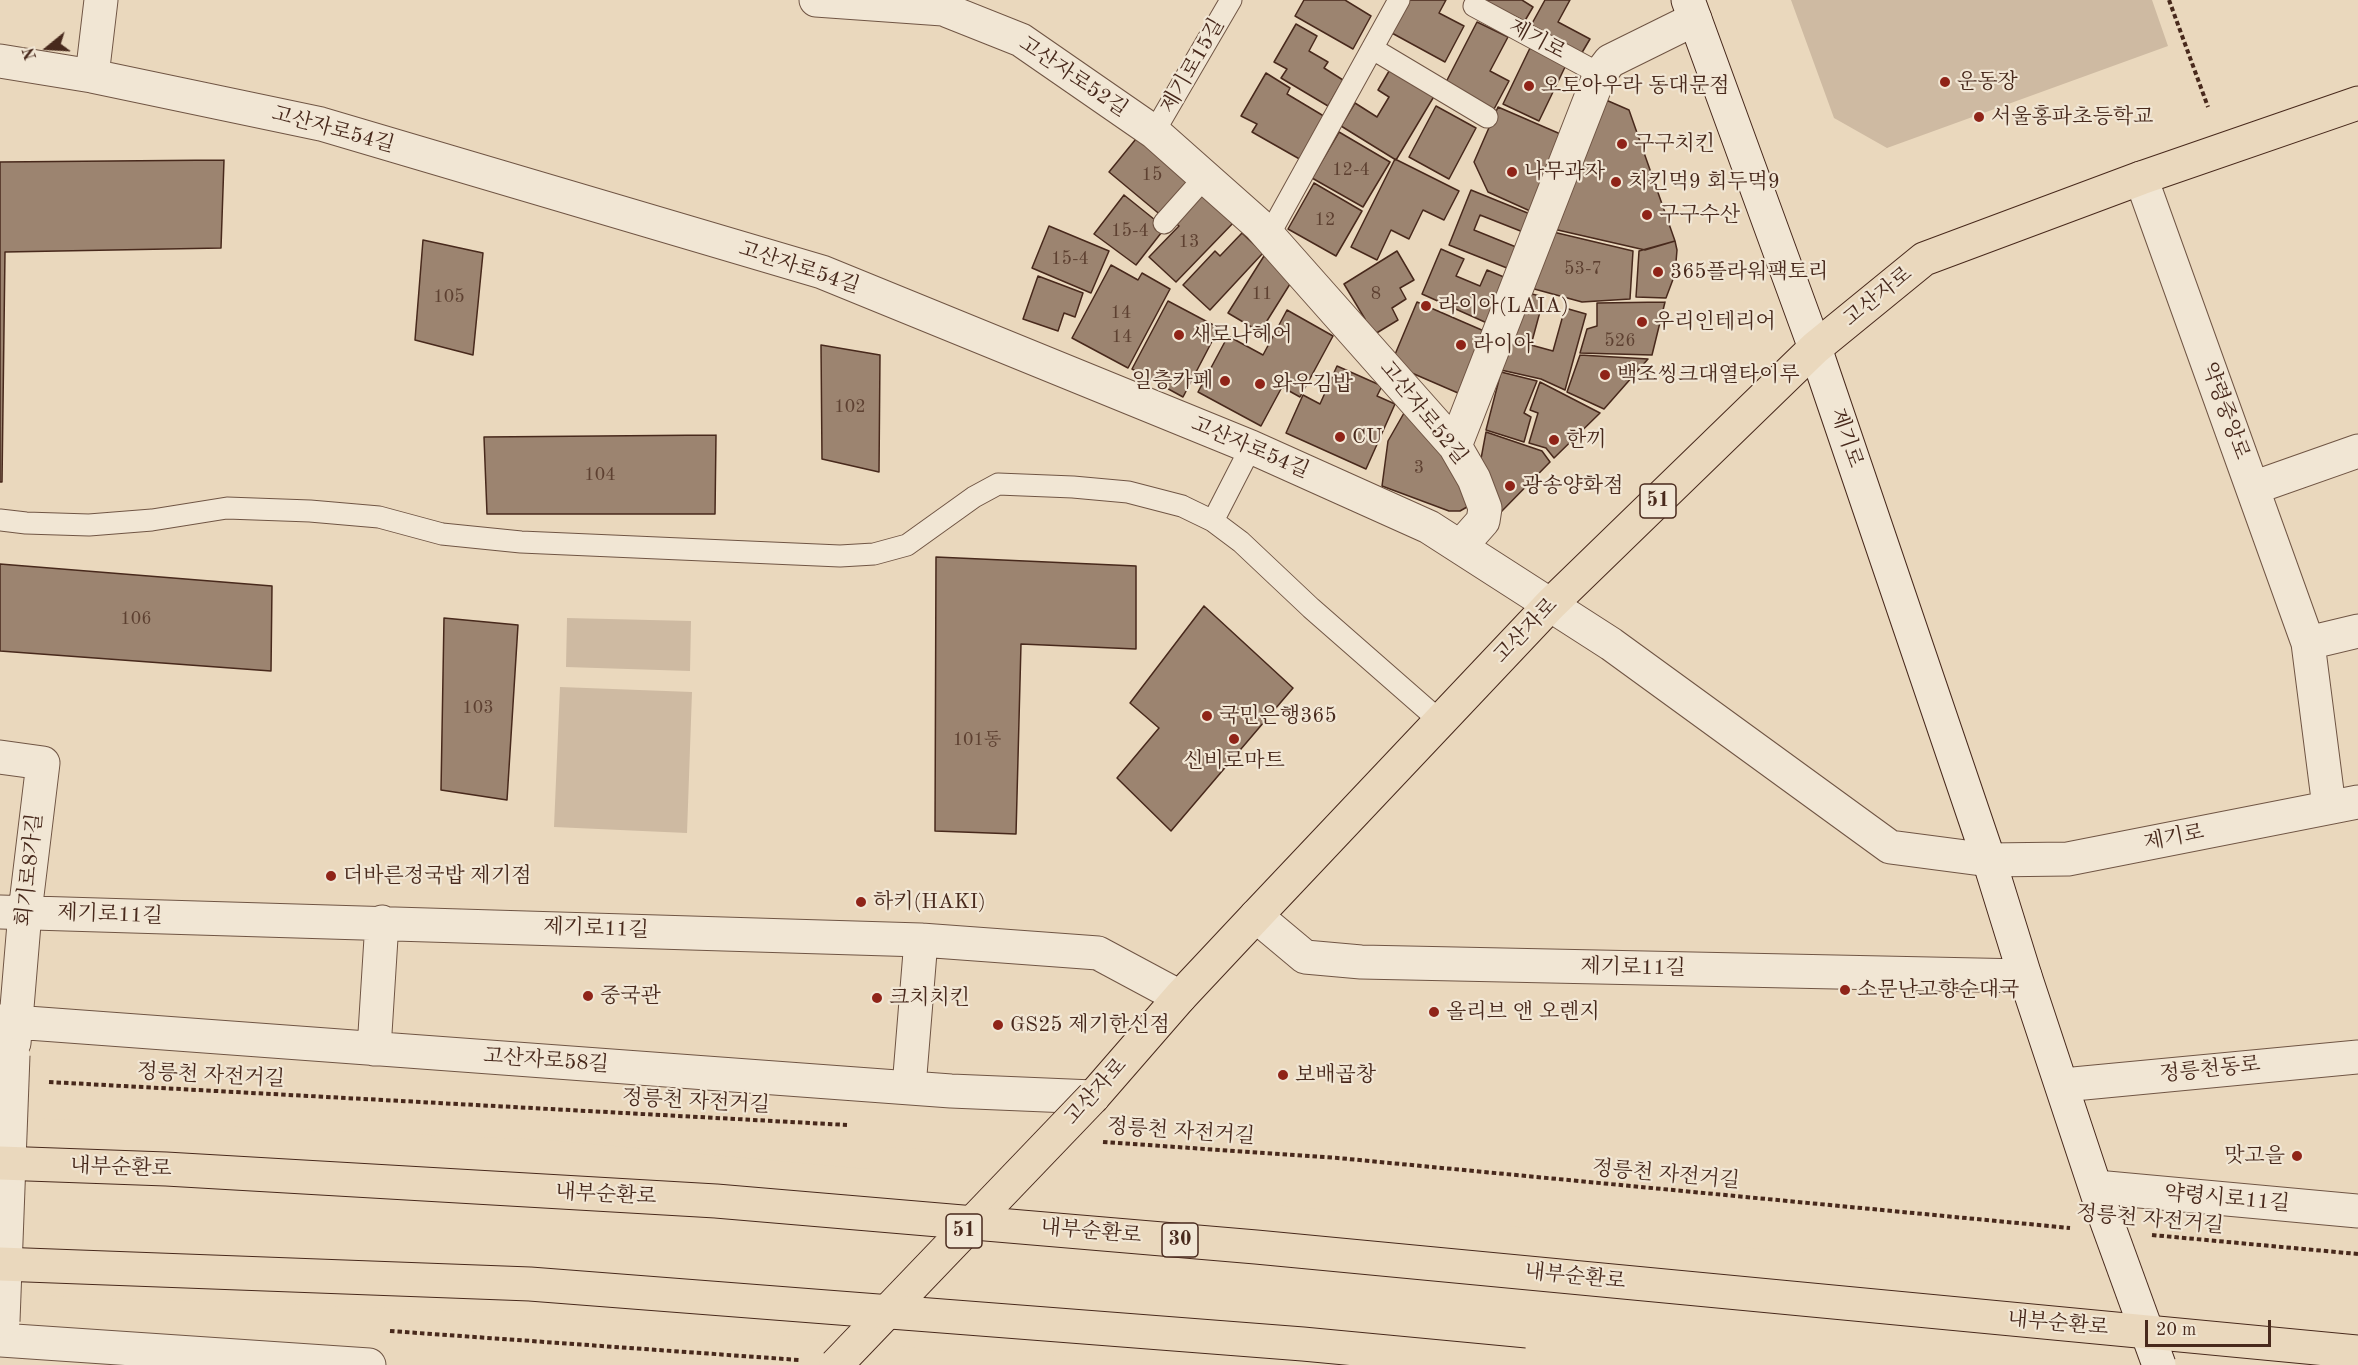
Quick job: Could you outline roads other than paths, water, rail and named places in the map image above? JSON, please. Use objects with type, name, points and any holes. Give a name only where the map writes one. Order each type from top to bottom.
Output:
[{"type":"main road","name":"고산자로","points":[[822,1363],[1093,1097],[1256,915],[1550,605],[1815,348],[1924,259],[2141,178],[2358,103]]},
{"type":"main road","name":"내부순환로","points":[[0,1163],[178,1170],[716,1201],[1256,1246],[2358,1352]]},
{"type":"main road","points":[[0,1264],[530,1284],[1303,1344],[1524,1365]]},
{"type":"street","points":[[92,76],[101,0]]},
{"type":"street","name":"고산자로52길","points":[[816,0],[946,4],[1021,40],[1154,132],[1269,235],[1455,446],[1474,479],[1485,508],[1483,521],[1460,548]]},
{"type":"street","name":"제기로","points":[[1455,446],[1600,74],[1610,61],[1691,9],[1815,348],[1989,860],[2025,976],[2063,1085],[2092,1209],[2159,1365]]},
{"type":"street","name":"고산자로54길","points":[[0,61],[92,76],[321,124],[822,272],[1251,447],[1429,527],[1550,605]]},
{"type":"street","name":"약령중앙로","points":[[2141,178],[2308,643],[2344,804]]},
{"type":"street","points":[[2253,489],[2358,451]]},
{"type":"street","name":"제기로","points":[[1550,605],[1611,644],[1890,847],[1989,860],[2068,859],[2344,804]]},
{"type":"street","points":[[2308,643],[2358,631]]},
{"type":"street","name":"회기로8가길","points":[[0,757],[43,763],[13,912],[8,1021],[14,1055],[2,1334]]},
{"type":"street","name":"제기로11길","points":[[13,912],[921,940],[1098,952],[1180,998]]},
{"type":"street","name":"제기로11길","points":[[1256,915],[1305,957],[1361,962],[2025,976]]},
{"type":"street","points":[[374,1048],[382,922]]},
{"type":"street","points":[[909,1087],[921,940]]},
{"type":"street","name":"고산자로58길","points":[[8,1021],[909,1087],[1093,1097]]},
{"type":"street","name":"정릉천동로","points":[[2063,1085],[2358,1057]]},
{"type":"street","name":"약령시로11길","points":[[2092,1209],[2358,1211]]},
{"type":"street","points":[[2,1334],[154,1358],[369,1365]]},
{"type":"lane","name":"제기로15길","points":[[1154,132],[1231,0]]},
{"type":"lane","points":[[1269,235],[1398,0]]},
{"type":"lane","name":"제기로","points":[[1474,6],[1600,74]]},
{"type":"lane","points":[[1373,48],[1487,117]]},
{"type":"lane","points":[[1164,223],[1205,177]]},
{"type":"lane","points":[[1213,521],[1251,447]]},
{"type":"lane","points":[[0,520],[26,524],[89,525],[152,520],[227,508],[321,512],[379,517],[442,534],[521,542],[840,556],[874,554],[907,545],[974,496],[998,484],[1128,492],[1182,506],[1213,521],[1241,542],[1311,608],[1440,721]]},
{"type":"place","name":"운동장","points":[[1945,82]]},
{"type":"place","name":"오토아우라 동대문점","points":[[1529,86]]},
{"type":"place","name":"서울홍파초등학교","points":[[1979,117]]},
{"type":"place","name":"구구치킨","points":[[1622,144]]},
{"type":"place","name":"나무과자","points":[[1512,172]]},
{"type":"place","name":"치킨먹9 회두먹9","points":[[1616,182]]},
{"type":"place","name":"구구수산","points":[[1647,215]]},
{"type":"place","name":"365플라워팩토리","points":[[1658,272]]},
{"type":"place","name":"라이아(LAIA)","points":[[1426,306]]},
{"type":"place","name":"우리인테리어","points":[[1642,322]]},
{"type":"place","name":"새로나헤어","points":[[1179,335]]},
{"type":"place","name":"라이아","points":[[1461,345]]},
{"type":"place","name":"백조씽크대열타이루","points":[[1605,375]]},
{"type":"place","name":"일층카페","points":[[1225,381]]},
{"type":"place","name":"와우김밥","points":[[1260,384]]},
{"type":"place","name":"CU","points":[[1340,437]]},
{"type":"place","name":"한끼","points":[[1554,440]]},
{"type":"place","name":"광송양화점","points":[[1510,486]]},
{"type":"place","name":"국민은행365","points":[[1207,716]]},
{"type":"place","name":"신비로마트","points":[[1234,739]]},
{"type":"place","name":"더바른정국밥 제기점","points":[[331,876]]},
{"type":"place","name":"하키(HAKI)","points":[[861,902]]},
{"type":"place","name":"소문난고향순대국","points":[[1845,990]]},
{"type":"place","name":"중국관","points":[[588,996]]},
{"type":"place","name":"크치치킨","points":[[877,998]]},
{"type":"place","name":"올리브 앤 오렌지","points":[[1434,1012]]},
{"type":"place","name":"GS25 제기한신점","points":[[998,1025]]},
{"type":"place","name":"보배곱창","points":[[1283,1075]]},
{"type":"place","name":"맛고을","points":[[2297,1156]]}]
